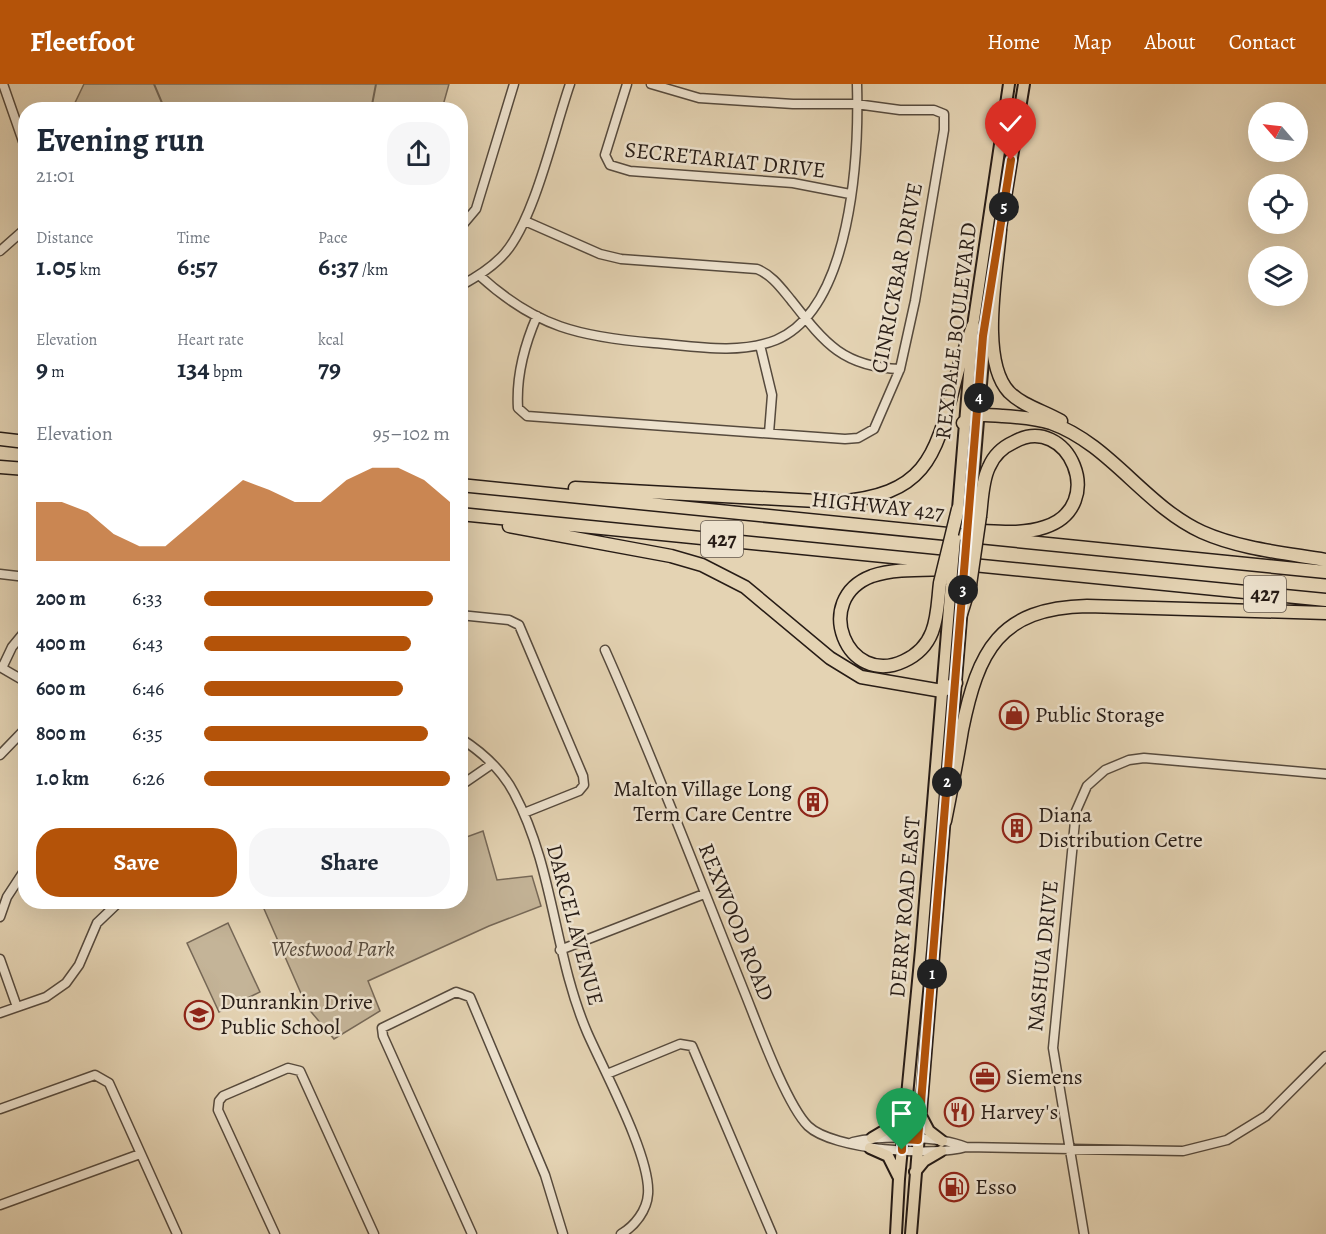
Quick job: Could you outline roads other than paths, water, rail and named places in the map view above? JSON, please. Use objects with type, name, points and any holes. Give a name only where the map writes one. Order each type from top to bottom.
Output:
[{"type":"highway","points":[[1000,230],[992,344],[999,377],[1019,400],[1075,429],[1087,443],[1167,511],[1203,532],[1244,545],[1326,560]]},
{"type":"highway","points":[[491,488],[530,486],[834,502],[870,499],[904,485],[928,462],[943,430],[958,368],[973,326]]},
{"type":"highway","points":[[963,423],[978,414],[1021,417],[1051,423],[1087,443]]},
{"type":"highway","points":[[927,533],[941,530],[1030,531],[1057,522],[1071,509],[1078,489],[1078,476],[1071,458],[1058,444],[1040,437],[1019,439],[1006,446],[988,467],[975,517],[967,585],[961,614]]},
{"type":"highway","points":[[0,439],[18,441]]},
{"type":"highway","points":[[0,467],[18,469]]},
{"type":"highway","name":"HIGHWAY 427","points":[[468,485],[1326,572]]},
{"type":"highway","points":[[958,509],[945,583],[932,633],[924,647],[899,664],[878,666],[856,656],[847,646],[840,623],[840,613],[848,593],[858,584],[884,573],[984,566]]},
{"type":"highway","name":"427","points":[[468,517],[1326,600]]},
{"type":"highway","points":[[468,518],[671,556],[702,565],[745,587],[830,658],[861,677],[942,691],[956,683]]},
{"type":"highway","points":[[945,821],[967,706],[980,664],[993,643],[1021,620],[1060,606],[1326,613]]},
{"type":"main road","name":"REXDALE BOULEVARD","points":[[958,509],[963,423],[973,326],[1009,84]]},
{"type":"main road","name":"REXDALE BOULEVARD","points":[[975,517],[983,336],[1024,84]]},
{"type":"main road","name":"DERRY ROAD EAST","points":[[896,1234],[942,691],[945,583]]},
{"type":"main road","name":"DERRY ROAD EAST","points":[[911,1234],[961,614]]},
{"type":"main road","points":[[899,1179],[888,1156],[871,1143],[894,1125],[906,1110]]},
{"type":"main road","points":[[915,1173],[924,1161],[941,1146],[929,1131],[920,1114]]},
{"type":"street","points":[[3,84],[18,127]]},
{"type":"street","points":[[468,218],[476,209],[514,84]]},
{"type":"street","points":[[468,282],[480,276],[506,252],[525,221],[570,84]]},
{"type":"street","name":"SECRETARIAT DRIVE","points":[[627,84],[605,155],[610,165],[630,171],[793,183],[850,194]]},
{"type":"street","name":"CINRICKBAR DRIVE","points":[[537,316],[526,342],[519,388],[518,408],[527,416],[845,439],[866,435],[874,429],[880,419],[900,369],[915,301],[945,118],[939,110],[900,110],[856,104],[729,101],[699,98],[651,84]]},
{"type":"street","points":[[480,276],[500,295],[537,316],[584,336],[708,347],[760,345],[791,332],[816,307],[832,276],[850,194],[856,148],[857,84]]},
{"type":"street","points":[[525,221],[600,254],[621,259],[757,269],[766,273],[777,283],[824,342],[840,355],[900,369]]},
{"type":"street","points":[[0,251],[18,235]]},
{"type":"street","points":[[760,345],[772,395],[769,433]]},
{"type":"street","points":[[0,574],[18,576]]},
{"type":"street","points":[[468,616],[508,620],[519,625],[583,777],[584,785],[579,791],[524,813]]},
{"type":"street","points":[[18,638],[1,667],[18,677]]},
{"type":"street","name":"REXWOOD ROAD","points":[[604,650],[795,1108],[815,1131],[832,1139],[918,1146],[1183,1151],[1227,1140],[1266,1116],[1326,1056]]},
{"type":"street","points":[[0,755],[18,736]]},
{"type":"street","name":"DARCEL AVENUE","points":[[468,744],[504,777],[524,813],[542,864],[568,982],[642,1159],[648,1195],[635,1231],[621,1234]]},
{"type":"street","name":"NASHUA DRIVE","points":[[1084,1234],[1053,1048],[1076,811],[1088,786],[1105,770],[1120,763],[1151,756],[1326,774]]},
{"type":"street","points":[[468,780],[492,764]]},
{"type":"street","points":[[0,917],[7,897],[18,880]]},
{"type":"street","points":[[560,950],[704,894]]},
{"type":"street","points":[[0,1013],[46,997],[66,983],[79,965],[90,934],[110,909]]},
{"type":"street","points":[[0,959],[17,1007]]},
{"type":"street","points":[[472,1234],[383,1036],[382,1028],[456,992],[470,997],[545,1175],[563,1234]]},
{"type":"street","points":[[607,1074],[680,1044],[692,1046],[772,1234]]},
{"type":"street","points":[[275,1234],[218,1110],[219,1101],[223,1096],[288,1068],[300,1071],[374,1234]]},
{"type":"street","points":[[0,1109],[95,1075],[103,1077],[109,1083],[177,1234]]},
{"type":"street","points":[[0,1205],[140,1154]]},
{"type":"waterway","points":[[154,84],[162,102]]},
{"type":"waterway","points":[[373,102],[376,84]]},
{"type":"place","name":"Public Storage","points":[[1014,715]]},
{"type":"place","name":"Malton Village Long Term Care Centre","points":[[813,802]]},
{"type":"place","name":"Diana Distribution Cetre","points":[[1017,828]]},
{"type":"place","name":"Dunrankin Drive Public School","points":[[199,1015]]},
{"type":"place","name":"Siemens","points":[[985,1077]]},
{"type":"place","name":"Harvey's","points":[[959,1112]]},
{"type":"place","name":"Esso","points":[[954,1187]]},
{"type":"park label","name":"Westwood Park","points":[[333,949]]}]
